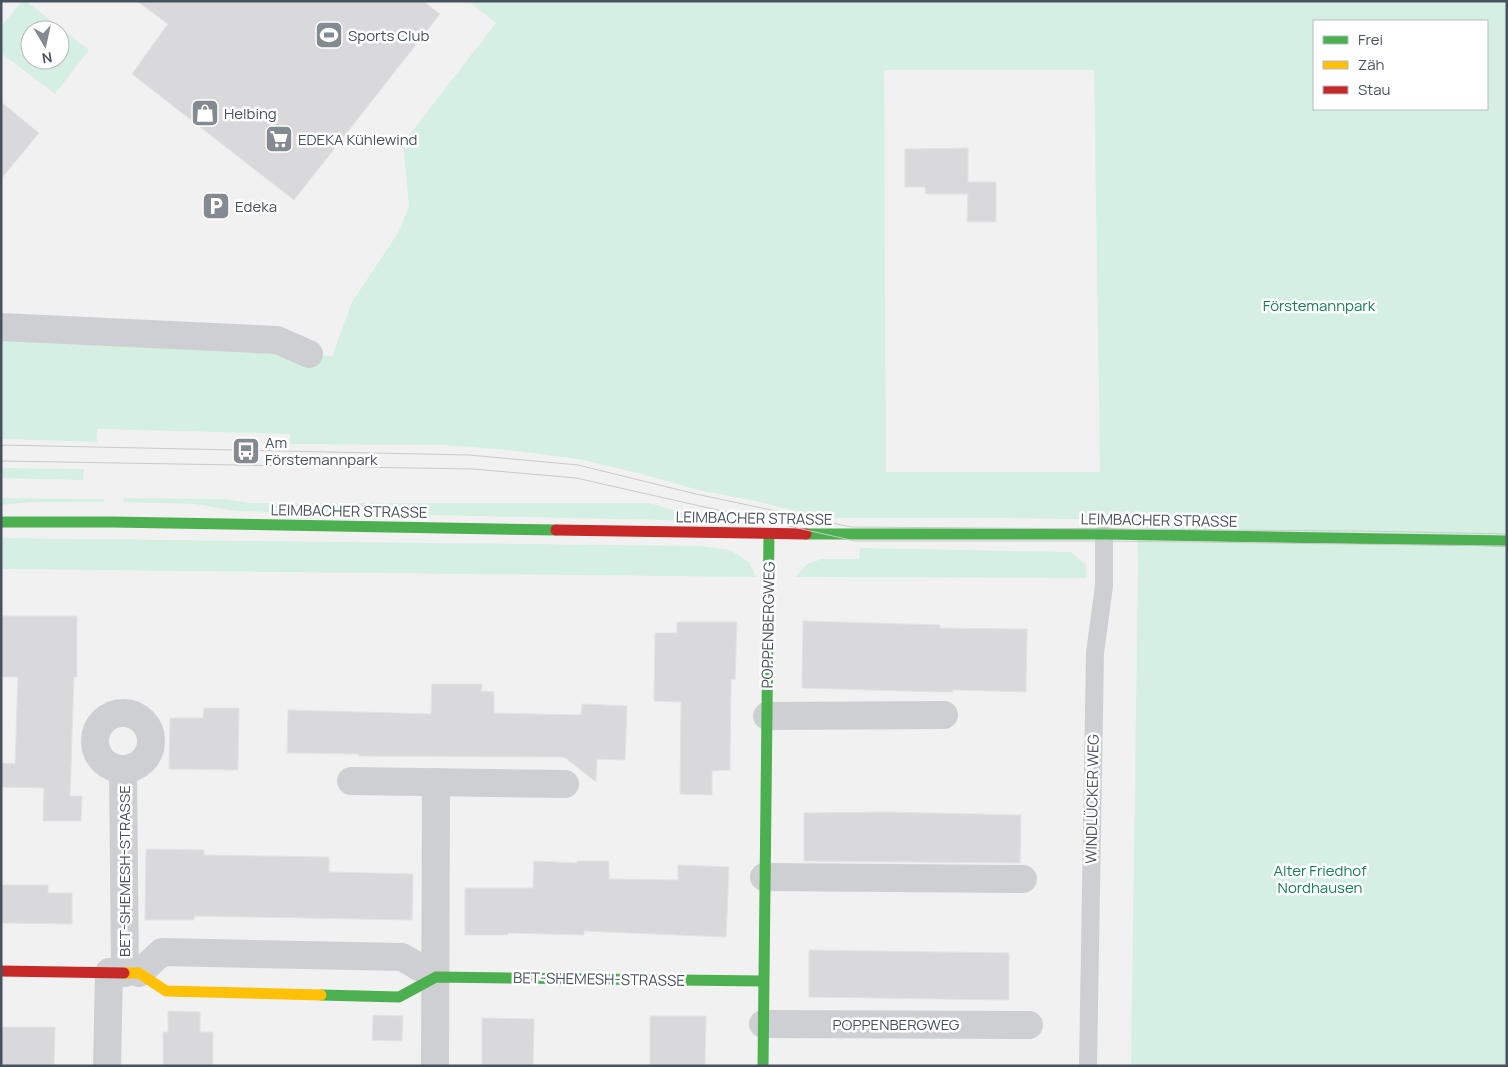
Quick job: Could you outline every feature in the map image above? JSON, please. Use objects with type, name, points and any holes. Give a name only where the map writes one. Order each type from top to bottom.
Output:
[{"type":"street","points":[[1,327],[277,340],[309,354]]},
{"type":"street","name":"LEIMBACHER STRASSE","points":[[1,522],[112,522],[769,534],[1104,534],[1507,540]]},
{"type":"street","name":"POPPENBERGWEG","points":[[763,1066],[769,534]]},
{"type":"street","points":[[767,716],[944,715]]},
{"type":"street","name":"BET-SHEMESH-STRASSE","points":[[123,770],[124,972]]},
{"type":"street","points":[[351,781],[565,784]]},
{"type":"street","points":[[435,1066],[436,782]]},
{"type":"street","points":[[764,877],[1023,878]]},
{"type":"street","name":"BET-SHEMESH-STRASSE","points":[[124,972],[162,952],[402,957],[436,977]]},
{"type":"street","name":"BET-SHEMESH-STRASSE","points":[[1,970],[124,972],[166,991],[399,997],[436,977],[763,981]]},
{"type":"street","points":[[107,1066],[124,972]]},
{"type":"street","name":"POPPENBERGWEG","points":[[763,1024],[1030,1025]]},
{"type":"lane","name":"WINDLÜCKER WEG","points":[[1088,1066],[1095,654],[1104,586],[1104,534]]},
{"type":"green space","points":[[22,1],[26,1],[50,20],[20,20],[20,67],[1,53],[1,27]]},
{"type":"green space","points":[[468,1],[1507,1],[1507,1066],[1131,1066],[1137,520],[822,518],[755,501],[698,490],[578,459],[508,450],[444,445],[290,444],[290,434],[97,429],[97,442],[1,439],[1,339],[332,356],[352,302],[398,233],[409,206],[403,143],[496,23]],"holes":[[[884,70],[1094,70],[1100,472],[886,472]]]},
{"type":"green space","points":[[70,35],[89,50],[55,94],[23,70],[70,70]]},
{"type":"green space","points":[[1,468],[84,469],[83,480],[1,478]]},
{"type":"green space","points":[[1,498],[104,499],[104,502],[32,502],[1,505]]},
{"type":"green space","points":[[124,498],[223,499],[251,503],[649,503],[712,521],[236,511],[195,504],[123,502]]},
{"type":"green space","points":[[1,538],[699,546],[730,550],[749,562],[756,577],[1,569]]},
{"type":"green space","points":[[860,548],[1071,552],[1086,565],[1087,578],[795,577],[807,564],[822,559],[859,559]]},
{"type":"building","name":"EDEKA Kühlewind","points":[[137,1],[423,1],[440,14],[294,200],[132,74],[168,24]]},
{"type":"building","points":[[1,102],[39,133],[1,179]]},
{"type":"building","points":[[968,148],[968,182],[996,182],[996,222],[967,222],[968,194],[926,194],[925,187],[905,187],[905,149]]},
{"type":"building","points":[[1,616],[77,616],[77,677],[74,677],[70,796],[82,796],[81,821],[43,821],[44,788],[1,787],[1,763],[15,764],[18,677],[1,677]]},
{"type":"building","points":[[803,621],[940,625],[940,628],[1027,629],[1026,692],[953,690],[953,692],[939,692],[802,688]]},
{"type":"building","points":[[677,622],[737,622],[735,680],[731,679],[730,770],[712,771],[712,795],[680,794],[681,702],[654,701],[655,633],[677,633]]},
{"type":"building","points":[[432,684],[482,684],[481,691],[494,692],[494,713],[581,715],[582,704],[627,706],[625,760],[597,759],[596,782],[564,757],[359,756],[359,754],[287,753],[288,710],[431,714]]},
{"type":"building","points":[[204,708],[239,708],[238,770],[169,769],[170,718],[203,718]]},
{"type":"building","points":[[886,812],[1021,815],[1020,863],[804,861],[804,813]]},
{"type":"building","points":[[146,849],[204,850],[204,855],[329,857],[329,872],[413,874],[412,920],[194,916],[194,920],[145,920]]},
{"type":"building","points":[[534,861],[577,863],[577,861],[609,861],[609,879],[678,880],[678,865],[729,867],[726,937],[584,931],[584,935],[508,933],[508,935],[465,935],[465,888],[533,888]]},
{"type":"building","points":[[1,885],[48,885],[48,893],[72,893],[72,924],[1,923]]},
{"type":"building","points":[[809,950],[1009,953],[1009,1000],[809,997]]},
{"type":"building","points":[[168,1011],[200,1012],[200,1032],[213,1032],[213,1066],[163,1066],[163,1032],[168,1032]]},
{"type":"building","points":[[373,1015],[403,1016],[402,1041],[372,1040]]},
{"type":"building","points":[[650,1016],[706,1016],[705,1066],[650,1066]]},
{"type":"building","points":[[482,1018],[534,1019],[533,1066],[482,1066]]},
{"type":"building","points":[[1,1027],[55,1027],[54,1066],[1,1066]]},
{"type":"tram line","points":[[1,445],[469,455],[578,465],[696,494],[851,527],[1507,534]]},
{"type":"tram line","points":[[1,461],[473,469],[576,478],[855,541],[1104,541],[1507,546]]},
{"type":"traffic: fast","points":[[1,522],[112,522],[556,530]]},
{"type":"traffic: fast","points":[[763,1066],[769,534]]},
{"type":"traffic: fast","points":[[806,534],[1104,534],[1507,541]]},
{"type":"traffic: fast","points":[[321,995],[399,997],[436,977],[763,981]]},
{"type":"traffic: slow","points":[[124,973],[139,973],[166,991],[321,995]]},
{"type":"traffic: jam","points":[[556,530],[806,534]]},
{"type":"traffic: jam","points":[[1,971],[124,973]]},
{"type":"place","name":"Sports Club","points":[[329,35]]},
{"type":"place","name":"Helbing","points":[[205,113]]},
{"type":"place","name":"EDEKA Kühlewind","points":[[279,139]]},
{"type":"place","name":"Edeka","points":[[216,206]]},
{"type":"place","name":"Am Förstemannpark","points":[[246,451]]},
{"type":"park label","name":"Förstemannpark","points":[[1319,305]]},
{"type":"park label","name":"Alter Friedhof Nordhausen","points":[[1320,878]]}]
